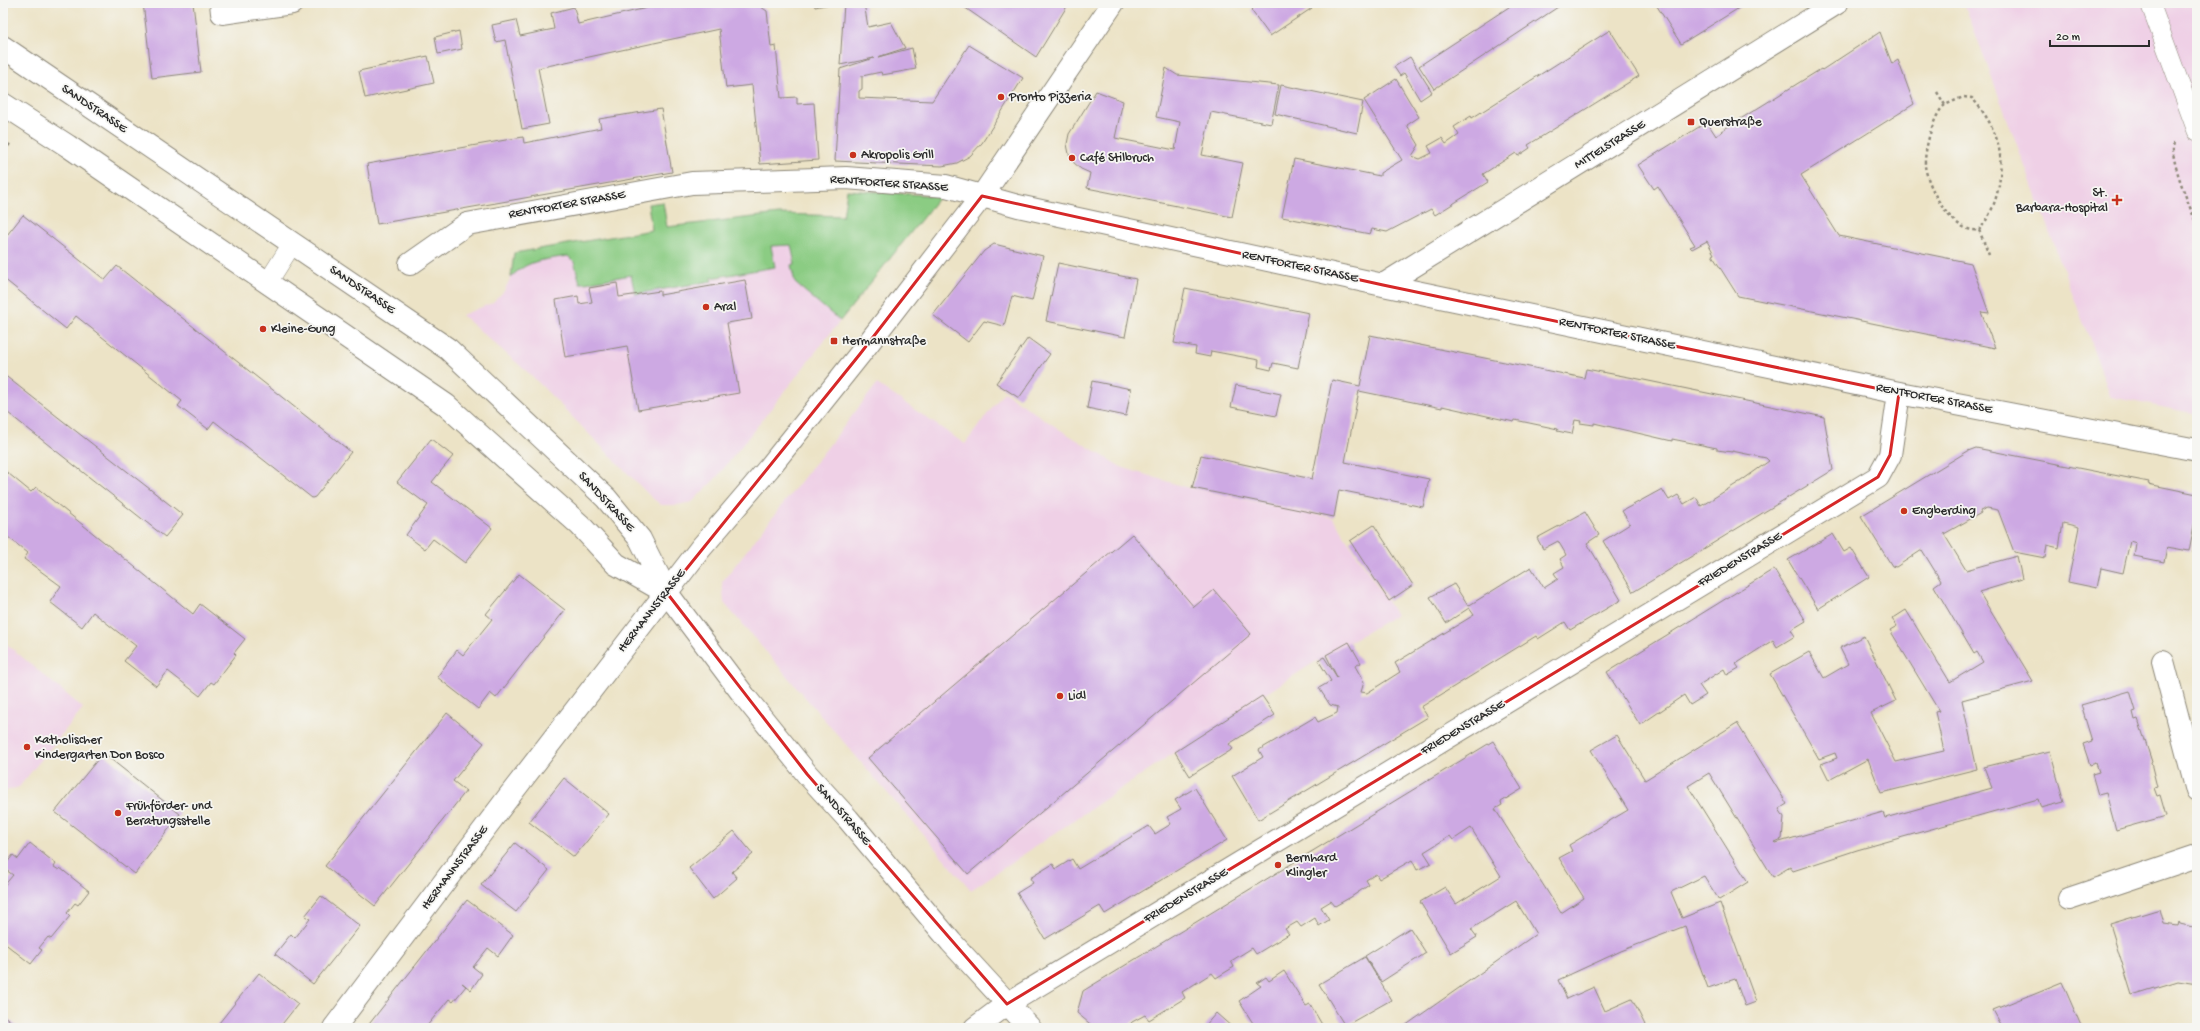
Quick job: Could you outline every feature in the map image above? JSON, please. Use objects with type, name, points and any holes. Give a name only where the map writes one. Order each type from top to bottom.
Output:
[{"type":"street","points":[[220,3],[222,13],[292,3]]},
{"type":"street","name":"HERMANNSTRASSE","points":[[334,1028],[510,795],[667,593],[860,354],[982,196],[1113,3]]},
{"type":"street","name":"MITTELSTRASSE","points":[[1382,285],[1837,3]]},
{"type":"street","name":"SANDSTRASSE","points":[[3,47],[292,244],[370,295],[454,354],[606,498],[640,539],[667,593],[807,774],[853,825],[951,942],[1030,1028]]},
{"type":"street","name":"SANDSTRASSE","points":[[3,104],[268,282],[446,405],[580,525],[616,564],[667,593]]},
{"type":"street","name":"RENTFORTER STRASSE","points":[[410,264],[467,224],[692,183],[846,178],[946,186],[1018,206],[1382,285],[1899,393],[2197,450]]},
{"type":"street","name":"FRIEDENSTRASSE","points":[[975,1028],[1007,1004],[1878,477],[1890,455],[1899,393]]},
{"type":"street","points":[[2162,661],[2197,791]]},
{"type":"street","points":[[2069,899],[2197,856]]},
{"type":"lane","points":[[2150,3],[2197,130]]},
{"type":"lane","points":[[268,282],[292,244]]},
{"type":"path","points":[[1937,92],[1945,105]]},
{"type":"path","points":[[1963,97],[1972,98],[1981,109],[1995,133],[2000,159],[2000,179],[1988,219],[1979,230],[1973,230],[1958,225],[1938,200],[1930,184],[1925,165],[1927,147],[1938,114],[1945,105],[1963,97]]},
{"type":"path","points":[[2197,130],[2176,137],[2172,148],[2176,166],[2197,225]]},
{"type":"path","points":[[1979,230],[1989,255]]},
{"type":"highlighted area","points":[[982,196],[1383,285],[1899,393],[1890,455],[1878,477],[1007,1004],[807,774],[667,593],[860,354]]},
{"type":"shaded area","name":"St. Barbara-Hospital","points":[[1964,3],[2197,3],[2197,414],[2111,397]]},
{"type":"shaded area","points":[[791,245],[795,265],[792,265],[795,283],[840,321],[717,477],[692,502],[677,505],[661,505],[650,496],[532,376],[462,315],[492,303],[504,291],[511,277],[530,262],[568,256],[574,262],[585,283],[631,275],[635,294],[774,267],[771,246]]},
{"type":"shaded area","points":[[877,384],[965,444],[1004,392],[1059,429],[1121,467],[1185,487],[1333,518],[1396,615],[1318,660],[1175,752],[971,890],[724,603],[722,582]]},
{"type":"shaded area","name":"Katholischer Kindergarten Don Bosco","points":[[3,641],[83,708],[19,787],[3,792]]},
{"type":"green space","points":[[847,190],[940,196],[840,321],[795,283],[791,265],[795,264],[791,245],[771,246],[775,267],[711,278],[712,281],[635,294],[631,275],[580,283],[574,262],[568,256],[538,261],[524,267],[511,277],[514,253],[652,230],[648,204],[663,202],[667,227],[779,214],[843,216]]},
{"type":"building","points":[[143,3],[193,3],[201,72],[152,78]]},
{"type":"building","points":[[668,3],[774,3],[761,7],[767,11],[771,47],[776,46],[781,98],[797,97],[797,104],[814,103],[818,160],[760,164],[752,85],[726,88],[719,29],[538,68],[549,124],[522,129],[505,40],[496,42],[492,25],[516,20],[520,36],[554,29],[551,13],[574,7],[578,24]]},
{"type":"building","points":[[814,3],[830,3],[830,4],[815,7]]},
{"type":"building","points":[[844,3],[864,3],[868,27],[891,22],[905,48],[878,57],[912,48],[916,69],[882,75],[881,72],[862,76],[862,89],[859,91],[859,98],[932,101],[969,45],[1023,78],[982,143],[970,156],[957,163],[942,166],[835,161],[840,69],[874,58],[840,65]]},
{"type":"building","points":[[962,3],[1069,3],[1036,57],[964,7]]},
{"type":"building","points":[[1258,3],[1308,3],[1312,8],[1270,36],[1251,10]]},
{"type":"building","points":[[1515,3],[1564,3],[1434,89],[1419,66]]},
{"type":"building","points":[[1655,3],[1747,3],[1681,44]]},
{"type":"building","points":[[1610,30],[1639,76],[1528,145],[1530,148],[1518,156],[1516,153],[1483,174],[1488,182],[1435,215],[1431,209],[1387,232],[1372,229],[1370,234],[1282,217],[1294,159],[1380,176],[1380,173],[1402,160],[1364,100],[1396,79],[1419,117],[1407,125],[1419,145],[1412,156],[1420,159],[1432,153],[1428,146],[1442,138],[1446,144],[1459,135],[1454,127],[1471,116],[1472,118]]},
{"type":"building","points":[[459,31],[462,49],[438,54],[435,37]]},
{"type":"building","points":[[1880,32],[1892,64],[1898,60],[1914,104],[1801,175],[1839,236],[1971,263],[1989,313],[1981,312],[1995,348],[1738,296],[1712,255],[1714,254],[1707,241],[1692,249],[1690,247],[1695,245],[1658,186],[1654,189],[1638,165],[1707,122],[1716,136],[1722,132],[1721,131],[1821,69],[1822,70]]},
{"type":"building","points":[[428,56],[434,83],[365,98],[359,71]]},
{"type":"building","points":[[1410,57],[1432,92],[1420,100],[1404,73],[1400,76],[1394,67]]},
{"type":"building","points":[[1166,68],[1177,75],[1279,85],[1271,124],[1211,112],[1202,155],[1243,163],[1232,217],[1087,188],[1090,173],[1081,169],[1073,162],[1069,154],[1067,144],[1069,134],[1096,91],[1123,101],[1115,138],[1175,150],[1180,122],[1156,117]]},
{"type":"building","points":[[1281,85],[1363,102],[1357,133],[1275,114]]},
{"type":"building","points":[[661,109],[672,172],[377,224],[367,164],[523,137],[524,143],[601,128],[599,119]]},
{"type":"building","points":[[23,215],[105,280],[117,266],[351,452],[315,497],[312,498],[214,421],[208,429],[178,406],[182,401],[76,316],[66,329],[3,278],[3,240]]},
{"type":"building","points":[[994,244],[1043,256],[1032,301],[1012,296],[1004,326],[984,321],[968,342],[933,315],[984,251]]},
{"type":"building","points":[[1058,263],[1136,279],[1125,337],[1046,321]]},
{"type":"building","points":[[745,280],[752,319],[727,323],[739,393],[638,410],[627,346],[565,357],[556,300],[578,296],[579,304],[592,302],[589,288],[617,283],[619,297],[660,291],[660,295]]},
{"type":"building","points":[[1185,288],[1309,313],[1298,368],[1273,363],[1271,370],[1258,367],[1259,360],[1211,351],[1210,357],[1195,354],[1196,347],[1174,343]]},
{"type":"building","points":[[1370,335],[1584,378],[1586,369],[1824,417],[1833,470],[1633,592],[1603,541],[1630,524],[1622,511],[1662,489],[1669,500],[1678,495],[1684,504],[1696,497],[1701,506],[1741,481],[1769,461],[1766,458],[1732,451],[1717,450],[1717,448],[1672,439],[1672,441],[1594,423],[1594,425],[1580,423],[1581,421],[1575,420],[1572,434],[1557,431],[1558,429],[1515,420],[1514,422],[1442,406],[1442,408],[1359,391],[1345,462],[1429,479],[1423,507],[1339,490],[1334,517],[1192,488],[1201,455],[1312,479],[1332,380],[1360,386]]},
{"type":"building","points":[[1028,338],[1050,354],[1019,398],[996,383]]},
{"type":"building","points":[[3,374],[183,515],[165,537],[3,409]]},
{"type":"building","points":[[1092,381],[1131,389],[1126,416],[1087,408]]},
{"type":"building","points":[[1236,385],[1281,394],[1276,416],[1231,407]]},
{"type":"building","points":[[431,439],[453,456],[432,482],[492,528],[465,563],[433,539],[425,549],[406,535],[428,505],[397,482]]},
{"type":"building","points":[[1976,448],[2149,482],[2148,484],[2197,494],[2197,510],[2189,551],[2167,547],[2164,562],[2134,556],[2136,543],[2130,541],[2123,573],[2101,568],[2097,588],[2068,582],[2079,527],[2063,523],[2059,548],[2047,545],[2045,558],[2014,552],[1998,510],[1987,508],[1980,511],[1981,513],[1944,534],[1966,570],[2017,556],[2022,579],[1979,592],[2033,681],[1962,700],[1977,769],[1881,793],[1868,759],[1829,780],[1821,764],[1837,758],[1835,753],[1819,759],[1770,674],[1809,652],[1824,678],[1848,664],[1840,648],[1864,636],[1896,701],[1871,713],[1896,762],[1944,751],[1935,712],[1939,711],[1890,630],[1897,626],[1892,619],[1906,610],[1950,682],[1983,662],[1977,652],[1974,654],[1934,586],[1941,581],[1922,550],[1896,567],[1892,566],[1861,516],[1968,451]]},
{"type":"building","points":[[3,469],[31,492],[36,487],[193,614],[200,604],[245,639],[234,653],[236,655],[214,684],[211,682],[200,696],[168,671],[156,686],[124,661],[136,646],[93,612],[82,627],[50,602],[61,586],[24,559],[28,553],[3,533]]},
{"type":"building","points":[[1585,512],[1599,535],[1587,543],[1621,600],[1570,630],[1565,622],[1538,639],[1536,636],[1421,707],[1428,717],[1258,820],[1232,776],[1263,757],[1259,750],[1315,717],[1318,722],[1337,713],[1338,707],[1330,705],[1319,688],[1331,681],[1318,660],[1324,657],[1337,677],[1326,655],[1349,642],[1361,663],[1355,666],[1364,682],[1361,692],[1367,693],[1400,672],[1395,663],[1474,615],[1469,608],[1446,623],[1430,597],[1454,584],[1468,606],[1531,567],[1544,588],[1558,579],[1554,573],[1564,567],[1560,559],[1566,555],[1564,551],[1558,541],[1543,549],[1537,538]]},
{"type":"building","points":[[1374,525],[1413,585],[1389,601],[1350,541]]},
{"type":"building","name":"Lidl","points":[[1132,534],[1194,607],[1214,590],[1251,634],[968,874],[868,758]]},
{"type":"building","points":[[1833,534],[1844,552],[1851,548],[1869,577],[1818,609],[1788,560]]},
{"type":"building","points":[[2196,537],[2197,553],[2193,553]]},
{"type":"building","points":[[1774,569],[1806,621],[1791,630],[1795,636],[1777,647],[1773,640],[1736,664],[1739,668],[1727,675],[1724,669],[1699,685],[1706,695],[1690,705],[1684,695],[1640,725],[1607,672]]},
{"type":"building","points":[[519,574],[565,610],[496,698],[490,693],[478,709],[437,677],[457,650],[463,655],[492,619],[486,614]]},
{"type":"building","points":[[2130,691],[2136,711],[2133,712],[2135,720],[2138,719],[2152,762],[2157,787],[2154,788],[2157,796],[2160,795],[2166,816],[2116,830],[2106,793],[2098,795],[2092,774],[2099,772],[2096,763],[2090,765],[2083,744],[2092,741],[2081,705]]},
{"type":"building","points":[[1262,696],[1275,715],[1229,744],[1233,749],[1190,776],[1175,752]]},
{"type":"building","points":[[447,713],[484,743],[453,781],[466,791],[375,906],[325,866]]},
{"type":"building","points":[[1737,723],[1787,804],[1779,809],[1784,817],[1782,839],[1775,842],[1776,843],[1883,812],[1885,818],[1992,788],[1984,767],[2050,751],[2064,802],[2041,808],[2038,799],[1857,850],[1793,871],[1790,867],[1773,877],[1709,773],[1688,786],[1748,882],[1719,900],[1704,876],[1671,892],[1682,918],[1720,903],[1756,1002],[1745,1006],[1735,979],[1708,988],[1685,926],[1621,951],[1558,980],[1567,999],[1594,987],[1605,1011],[1632,999],[1645,1025],[1638,1028],[1402,1028],[1536,934],[1516,901],[1471,929],[1477,937],[1451,953],[1420,902],[1445,887],[1456,904],[1501,876],[1471,828],[1453,840],[1450,836],[1424,852],[1431,863],[1417,870],[1412,860],[1379,879],[1376,874],[1366,880],[1369,885],[1351,897],[1335,906],[1331,901],[1321,907],[1329,920],[1319,926],[1315,918],[1301,927],[1297,922],[1285,929],[1289,934],[1256,954],[1252,948],[1231,961],[1234,967],[1216,978],[1212,973],[1182,992],[1185,998],[1149,1020],[1145,1015],[1132,1022],[1127,1028],[1095,1028],[1077,1013],[1083,991],[1493,741],[1522,789],[1501,802],[1502,805],[1495,809],[1561,913],[1584,898],[1559,858],[1572,851],[1569,845],[1628,810],[1591,750],[1617,735],[1645,780]]},
{"type":"building","name":"Frühförder- und Beratungsstelle","points":[[103,753],[180,814],[135,874],[55,812]]},
{"type":"building","points":[[564,778],[609,814],[574,857],[529,822]]},
{"type":"building","points":[[1195,788],[1227,840],[1105,914],[1100,906],[1045,939],[1017,893],[1033,883],[1030,878],[1053,864],[1056,869],[1072,859],[1078,869],[1149,826],[1155,834],[1171,824],[1167,817],[1181,809],[1175,800]]},
{"type":"building","points":[[734,831],[753,854],[732,872],[737,878],[713,899],[689,868]]},
{"type":"building","points":[[30,843],[56,864],[54,867],[59,870],[60,868],[89,891],[78,905],[75,903],[67,913],[70,916],[51,939],[48,937],[39,948],[42,950],[31,964],[3,942],[3,887],[13,875],[3,868],[13,855],[18,859]]},
{"type":"building","points":[[515,843],[549,870],[516,912],[481,885]]},
{"type":"building","points":[[321,896],[360,926],[313,984],[275,954],[291,934],[295,938],[310,919],[305,916]]},
{"type":"building","points":[[467,900],[513,935],[498,956],[488,948],[473,967],[482,974],[471,990],[466,986],[453,1002],[449,999],[426,1027],[427,1028],[366,1028]]},
{"type":"building","points":[[2160,909],[2164,924],[2178,926],[2179,922],[2180,924],[2197,928],[2197,984],[2178,981],[2132,995],[2110,924]]},
{"type":"building","points":[[1410,928],[1426,953],[1381,982],[1365,956]]},
{"type":"building","points":[[1365,957],[1391,1000],[1345,1026],[1319,984]]},
{"type":"building","points":[[1284,971],[1306,1006],[1310,1004],[1324,1028],[1275,1028],[1274,1026],[1271,1028],[1256,1028],[1239,1001],[1261,986],[1257,983],[1266,977],[1269,981]]},
{"type":"building","points":[[259,973],[298,1004],[279,1028],[215,1028]]},
{"type":"building","points":[[2062,982],[2082,1028],[2003,1028],[1993,1010]]},
{"type":"building","points":[[1216,1013],[1233,1028],[1208,1028],[1205,1026]]},
{"type":"building","points":[[3,1015],[19,1028],[3,1028]]},
{"type":"place","name":"Pronto Pizzeria","points":[[1001,97]]},
{"type":"place","name":"Querstraße","points":[[1691,122]]},
{"type":"place","name":"Akropolis Grill","points":[[853,155]]},
{"type":"place","name":"Café Stilbruch","points":[[1072,158]]},
{"type":"place","name":"St. Barbara-Hospital","points":[[2117,200]]},
{"type":"place","name":"Aral","points":[[706,307]]},
{"type":"place","name":"Kleine-Gung","points":[[263,329]]},
{"type":"place","name":"Hermannstraße","points":[[834,341]]},
{"type":"place","name":"Engberding","points":[[1904,511]]},
{"type":"place","name":"Lidl","points":[[1060,696]]},
{"type":"place","name":"Katholischer Kindergarten Don Bosco","points":[[27,747]]},
{"type":"place","name":"Frühförder- und Beratungsstelle","points":[[118,813]]},
{"type":"place","name":"Bernhard Klingler","points":[[1278,865]]}]
